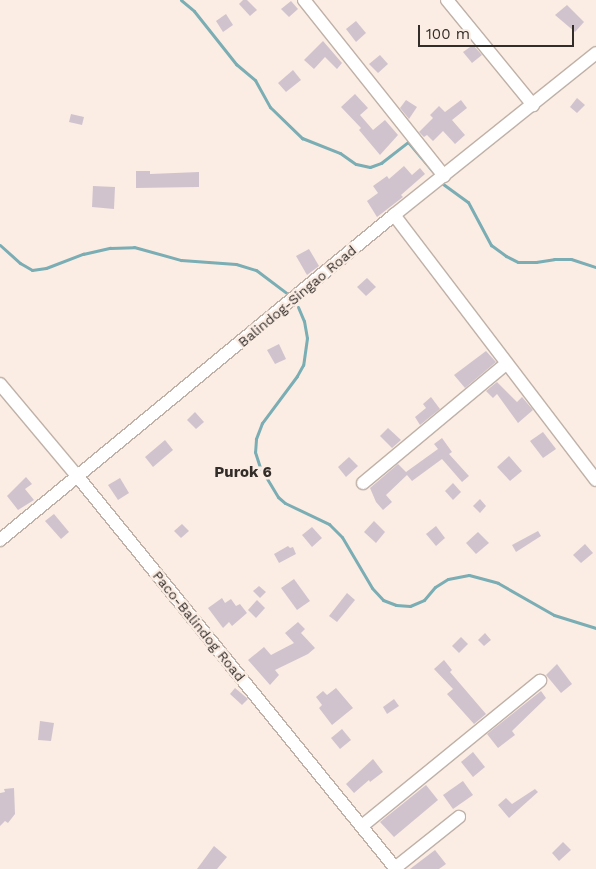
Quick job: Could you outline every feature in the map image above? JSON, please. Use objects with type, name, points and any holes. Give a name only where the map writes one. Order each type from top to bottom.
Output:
[{"type":"street","points":[[304,0],[444,176]]},
{"type":"street","points":[[447,0],[533,105]]},
{"type":"street","name":"Balindog-Singao Road","points":[[0,540],[394,215],[596,54]]},
{"type":"street","points":[[394,215],[596,480]]},
{"type":"street","points":[[363,483],[506,364]]},
{"type":"street","name":"Paco-Balindog Road","points":[[0,384],[78,477],[396,869]]},
{"type":"street","points":[[362,826],[540,681]]},
{"type":"street","points":[[396,869],[459,817]]},
{"type":"building","points":[[243,0],[247,0],[257,10],[250,16],[239,4]]},
{"type":"building","points":[[291,1],[298,9],[289,17],[281,9]]},
{"type":"building","points":[[567,5],[584,22],[575,32],[555,15]]},
{"type":"building","points":[[226,14],[233,25],[223,32],[216,21]]},
{"type":"building","points":[[356,21],[366,33],[356,42],[346,29]]},
{"type":"building","points":[[323,41],[342,63],[337,69],[325,57],[314,69],[304,60]]},
{"type":"building","points":[[473,45],[482,55],[472,63],[463,52]]},
{"type":"building","points":[[380,55],[388,64],[378,73],[369,64]]},
{"type":"building","points":[[293,70],[301,80],[286,92],[278,83]]},
{"type":"building","points":[[355,94],[368,108],[360,115],[373,130],[385,120],[398,135],[380,155],[359,130],[361,128],[341,107]]},
{"type":"building","points":[[577,98],[585,105],[577,113],[570,107]]},
{"type":"building","points":[[406,100],[417,107],[409,119],[400,108]]},
{"type":"building","points":[[461,100],[467,108],[452,120],[465,135],[455,144],[443,131],[433,141],[427,135],[424,137],[419,132],[433,118],[430,115],[439,106],[445,112]]},
{"type":"building","points":[[71,114],[84,117],[82,125],[69,122]]},
{"type":"building","points":[[404,166],[412,175],[420,168],[425,174],[401,195],[403,197],[377,217],[367,201],[378,193],[373,186],[387,176],[389,179]]},
{"type":"building","points":[[136,171],[150,171],[150,174],[199,172],[199,187],[136,188]]},
{"type":"building","points":[[93,186],[115,187],[114,209],[92,207]]},
{"type":"building","points":[[309,249],[319,266],[307,275],[296,256]]},
{"type":"building","points":[[367,278],[376,287],[366,296],[357,287]]},
{"type":"building","points":[[279,344],[286,359],[275,364],[267,350]]},
{"type":"building","points":[[486,351],[496,362],[465,388],[454,375]]},
{"type":"building","points":[[497,382],[517,402],[522,397],[533,410],[518,423],[497,394],[493,398],[486,391]]},
{"type":"building","points":[[431,397],[440,409],[420,425],[415,417],[426,408],[423,404]]},
{"type":"building","points":[[195,412],[204,422],[196,429],[187,420]]},
{"type":"building","points":[[388,428],[401,440],[392,448],[380,436]]},
{"type":"building","points":[[543,432],[556,449],[543,458],[530,441]]},
{"type":"building","points":[[442,438],[452,452],[449,454],[469,476],[462,482],[442,459],[412,481],[407,475],[386,495],[392,502],[383,510],[376,502],[370,488],[398,464],[406,472],[438,449],[434,444]]},
{"type":"building","points":[[165,440],[173,450],[153,467],[145,457]]},
{"type":"building","points":[[509,456],[522,471],[510,481],[497,467]]},
{"type":"building","points":[[349,457],[358,466],[346,477],[338,467]]},
{"type":"building","points":[[26,477],[32,484],[25,489],[34,500],[18,510],[7,496]]},
{"type":"building","points":[[120,478],[129,493],[118,500],[108,485]]},
{"type":"building","points":[[453,483],[461,492],[453,500],[445,491]]},
{"type":"building","points":[[480,499],[486,506],[480,513],[473,506]]},
{"type":"building","points":[[54,514],[69,532],[61,539],[45,521]]},
{"type":"building","points":[[374,521],[385,532],[376,543],[364,532]]},
{"type":"building","points":[[182,524],[189,531],[181,538],[174,531]]},
{"type":"building","points":[[436,526],[445,538],[436,546],[426,534]]},
{"type":"building","points":[[312,527],[322,538],[312,547],[302,535]]},
{"type":"building","points":[[538,531],[541,536],[516,552],[512,545]]},
{"type":"building","points":[[478,532],[489,543],[476,554],[466,543]]},
{"type":"building","points":[[585,544],[593,553],[581,563],[573,555]]},
{"type":"building","points":[[288,546],[290,548],[293,547],[296,554],[279,563],[274,554]]},
{"type":"building","points":[[294,579],[310,601],[297,610],[281,588]]},
{"type":"building","points":[[259,586],[266,592],[260,598],[253,591]]},
{"type":"building","points":[[347,593],[355,600],[337,622],[329,616]]},
{"type":"building","points":[[222,598],[225,603],[231,599],[236,606],[240,604],[247,613],[232,626],[229,622],[223,628],[208,608]]},
{"type":"building","points":[[257,600],[265,608],[256,618],[248,610]]},
{"type":"building","points":[[298,622],[305,629],[301,633],[315,648],[308,654],[275,670],[279,675],[270,685],[248,660],[264,647],[271,655],[294,643],[285,633]]},
{"type":"building","points":[[485,633],[491,640],[484,646],[478,640]]},
{"type":"building","points":[[461,637],[468,644],[459,653],[452,646]]},
{"type":"building","points":[[444,660],[452,670],[450,672],[486,714],[474,724],[447,694],[453,689],[434,669]]},
{"type":"building","points":[[557,664],[572,684],[561,693],[546,675]]},
{"type":"building","points":[[235,688],[248,699],[242,705],[230,694]]},
{"type":"building","points":[[336,688],[353,708],[332,725],[319,708],[322,705],[316,697],[323,691],[327,695]]},
{"type":"building","points":[[541,691],[546,698],[512,731],[515,735],[498,748],[487,734]]},
{"type":"building","points":[[394,699],[399,706],[387,714],[383,707]]},
{"type":"building","points":[[40,721],[54,723],[51,741],[38,740]]},
{"type":"building","points":[[342,729],[351,740],[340,749],[331,738]]},
{"type":"building","points":[[473,752],[485,767],[473,777],[461,762]]},
{"type":"building","points":[[373,759],[383,772],[370,782],[369,780],[354,793],[346,784]]},
{"type":"building","points":[[463,781],[473,795],[453,809],[443,795]]},
{"type":"building","points":[[426,785],[438,800],[394,837],[380,822]]},
{"type":"building","points":[[14,788],[15,814],[8,823],[5,821],[0,826],[0,793],[5,792],[4,789]]},
{"type":"building","points":[[535,789],[538,792],[509,818],[498,805],[506,798],[512,804]]},
{"type":"building","points":[[563,842],[571,850],[559,861],[552,853]]},
{"type":"building","points":[[214,846],[227,857],[217,869],[197,869]]},
{"type":"building","points":[[435,850],[446,864],[439,869],[410,869]]},
{"type":"waterway","points":[[181,0],[194,11],[236,64],[255,80],[270,107],[302,138],[340,153],[356,164],[370,167],[381,163],[408,142],[435,174]]},
{"type":"waterway","points":[[443,184],[468,202],[491,245],[506,256],[518,262],[571,259],[596,267]]},
{"type":"waterway","points":[[0,245],[20,263],[32,270],[46,268],[83,254],[110,248],[134,247],[181,260],[236,264],[256,270],[286,293]]},
{"type":"waterway","points":[[298,307],[304,321],[307,338],[303,365],[262,423],[256,439],[255,452],[260,467],[278,497],[285,503],[329,524],[342,537],[372,588],[383,600],[396,605],[410,606],[424,600],[435,587],[448,579],[469,575],[498,583],[554,615],[596,628]]},
{"type":"district","name":"Purok 6","points":[[243,473]]}]
